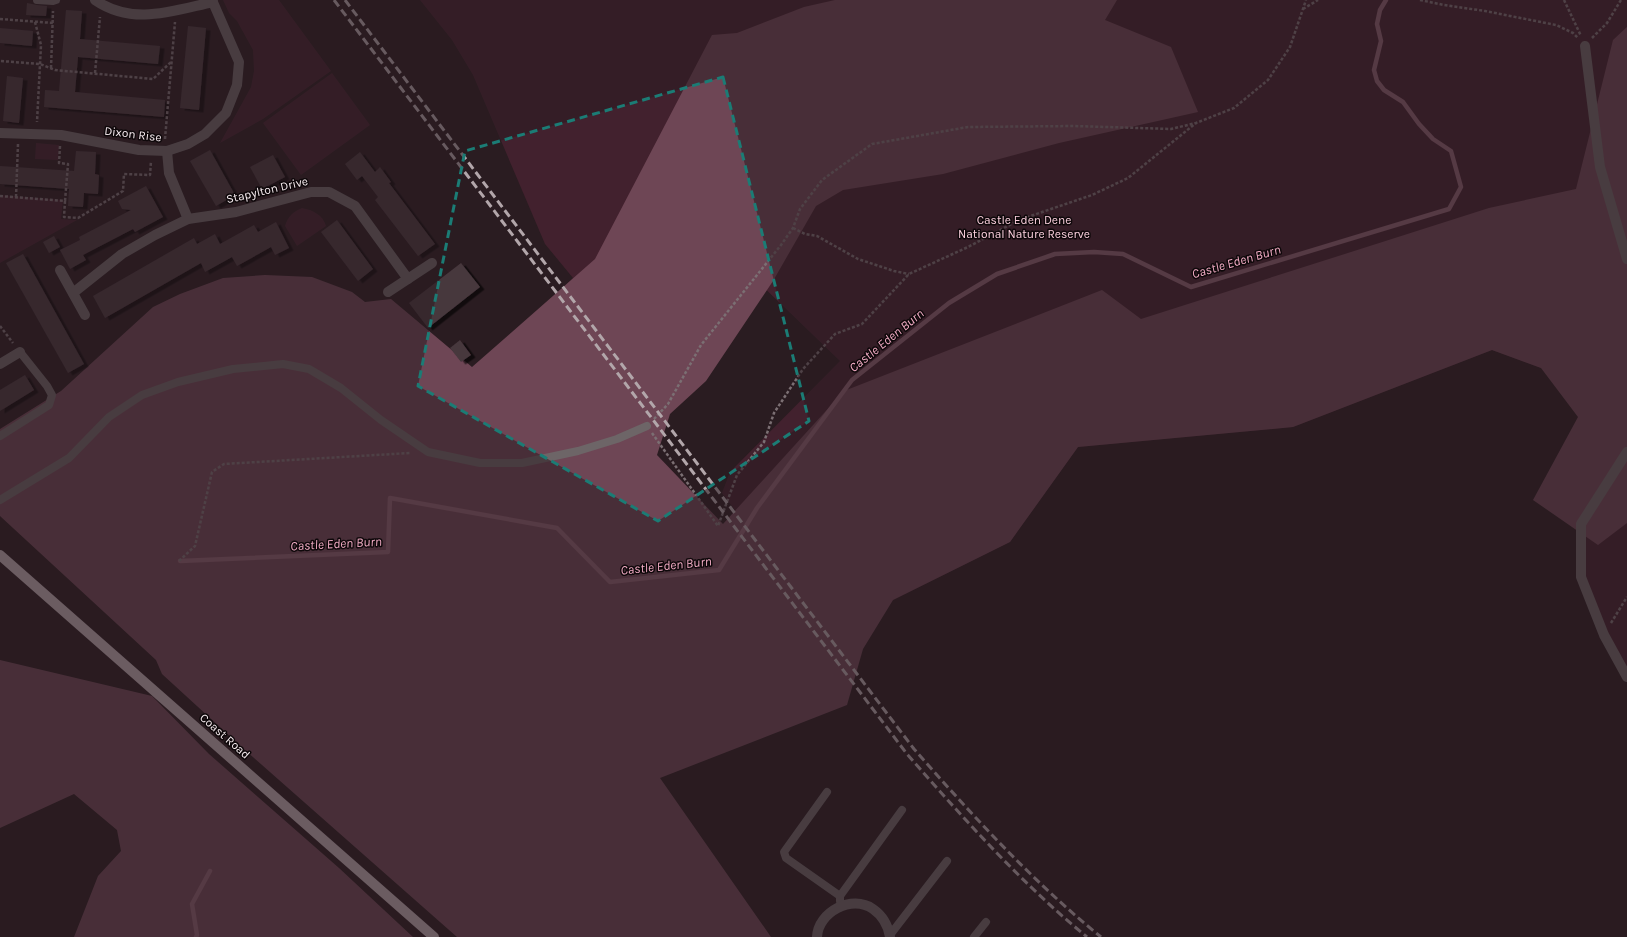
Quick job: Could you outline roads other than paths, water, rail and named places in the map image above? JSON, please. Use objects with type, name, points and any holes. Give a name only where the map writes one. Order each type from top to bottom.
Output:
[{"type":"main road","name":"Coast Road","points":[[0,555],[434,937]]},
{"type":"street","points":[[98,2],[118,11],[139,16],[176,10],[213,1]]},
{"type":"street","name":"Dixon Rise","points":[[0,133],[61,135],[101,144],[166,151],[188,144],[205,134],[226,113],[237,85],[238,62],[213,1]]},
{"type":"street","points":[[1585,46],[1600,167],[1627,259]]},
{"type":"street","points":[[166,151],[170,174],[188,219]]},
{"type":"street","name":"Stapylton Drive","points":[[73,293],[122,254],[155,235],[188,219],[236,212],[311,192],[329,192],[355,206],[408,279]]},
{"type":"street","points":[[388,292],[432,263]]},
{"type":"street","points":[[60,270],[85,314]]},
{"type":"street","points":[[0,364],[20,352]]},
{"type":"street","points":[[1627,452],[1581,524],[1581,577],[1604,635],[1627,677]]},
{"type":"street","points":[[817,937],[822,922],[840,901],[848,904],[859,904],[872,908],[883,918],[890,936]]},
{"type":"lane","points":[[37,0],[55,1]]},
{"type":"lane","points":[[0,436],[49,405],[52,395],[47,386],[20,352]]},
{"type":"lane","points":[[0,500],[69,458],[109,417],[142,395],[178,382],[233,369],[283,364],[309,369],[341,388],[381,420],[428,452],[480,463],[522,463],[578,451],[617,439],[647,426]]},
{"type":"lane","points":[[827,792],[784,852],[786,858],[840,901],[902,810]]},
{"type":"lane","points":[[890,936],[947,861]]},
{"type":"lane","points":[[974,937],[986,922]]},
{"type":"waterway","name":"Castle Eden Burn","points":[[180,561],[388,552],[390,498],[557,528],[610,582],[719,570],[757,508],[852,380],[949,303],[997,274],[1055,254],[1094,252],[1123,254],[1191,287],[1449,209],[1461,187],[1451,151],[1433,139],[1419,124],[1403,102],[1384,90],[1377,81],[1374,70],[1381,41],[1377,24],[1380,10],[1386,0]]},
{"type":"waterway","points":[[196,937],[197,935],[192,904],[210,871]]},
{"type":"railway","points":[[334,0],[907,754],[993,849],[1039,895],[1087,937]]},
{"type":"railway","points":[[345,0],[914,749],[1003,847],[1076,916],[1101,937]]},
{"type":"park label","name":"Castle Eden Dene National Nature Reserve","points":[[1024,227]]}]
